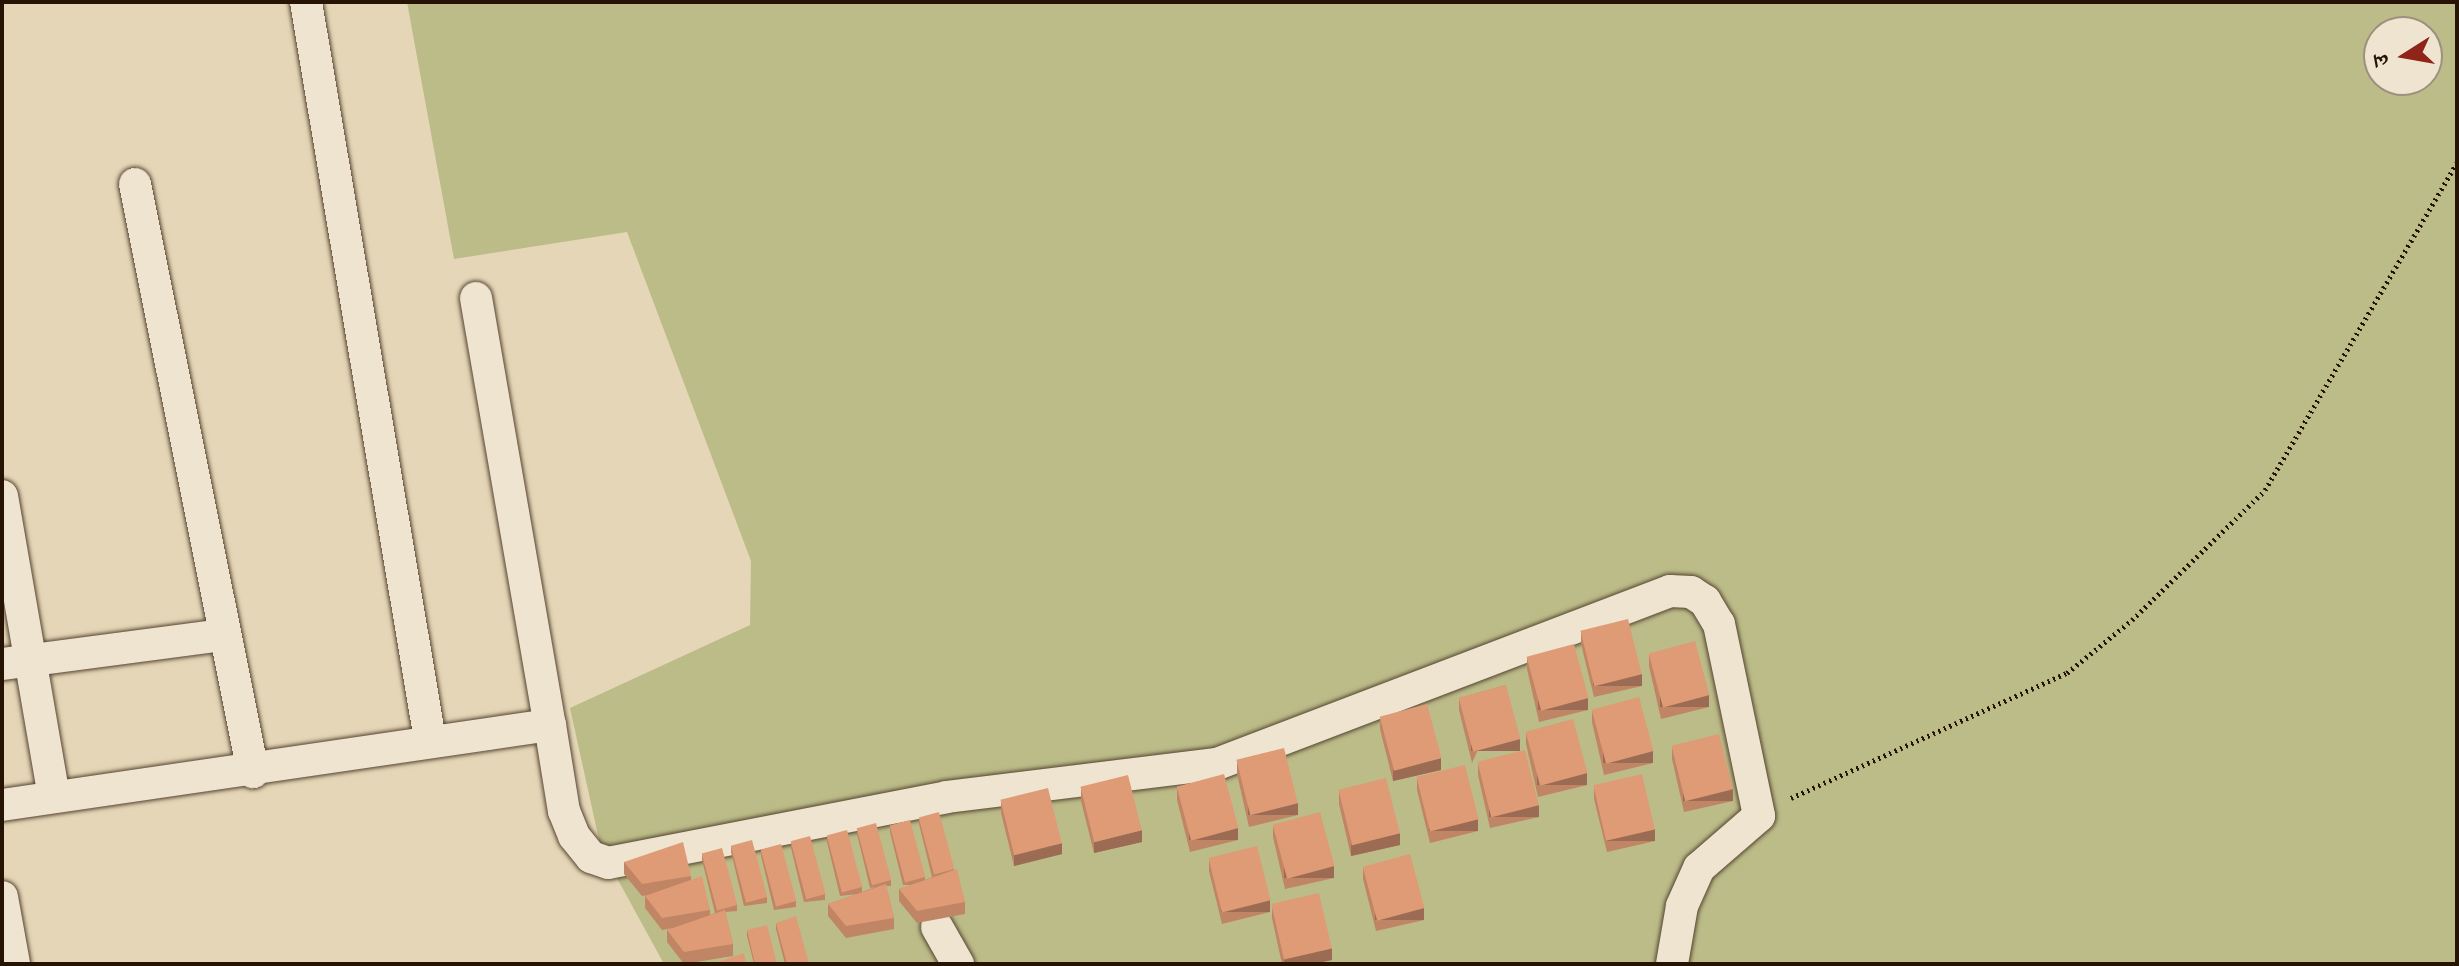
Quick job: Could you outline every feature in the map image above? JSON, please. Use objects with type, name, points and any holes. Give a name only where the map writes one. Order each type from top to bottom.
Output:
[{"type":"street","points":[[306,2],[430,740]]},
{"type":"street","points":[[135,184],[223,635],[253,772]]},
{"type":"street","points":[[476,298],[564,811],[574,836],[591,857],[608,863],[947,797],[1217,764],[1670,591],[1691,592],[1705,601],[1719,624],[1759,816],[1699,868],[1682,906],[1672,964]]},
{"type":"street","points":[[2,496],[15,663],[54,797]]},
{"type":"street","points":[[15,663],[223,635]]},
{"type":"street","points":[[2,805],[253,772],[430,740],[550,725]]},
{"type":"street","points":[[2,897],[14,964]]},
{"type":"street","points":[[937,927],[958,964]]},
{"type":"path","points":[[1759,816],[1819,782],[1962,723],[2067,673],[2132,620],[2265,490],[2457,163]]},
{"type":"green space","points":[[407,2],[2457,2],[2457,964],[664,964],[601,849],[570,708],[750,625],[751,561],[627,232],[454,259]]},
{"type":"building","points":[[1628,619],[1642,674],[1594,686],[1580,631]]},
{"type":"building","points":[[1695,641],[1709,695],[1663,708],[1649,653]]},
{"type":"building","points":[[1574,644],[1588,698],[1541,711],[1527,657]]},
{"type":"building","points":[[1506,685],[1520,739],[1473,752],[1459,698]]},
{"type":"building","points":[[1639,697],[1653,751],[1606,764],[1592,710]]},
{"type":"building","points":[[1427,704],[1441,758],[1394,771],[1380,717]]},
{"type":"building","points":[[1573,719],[1587,773],[1540,786],[1526,732]]},
{"type":"building","points":[[1719,734],[1733,789],[1685,801],[1671,746]]},
{"type":"building","points":[[1284,748],[1298,803],[1250,815],[1236,760]]},
{"type":"building","points":[[1525,750],[1539,805],[1491,817],[1477,762]]},
{"type":"building","points":[[1465,765],[1479,819],[1430,831],[1416,777]]},
{"type":"building","points":[[1224,774],[1238,828],[1191,841],[1177,787]]},
{"type":"building","points":[[1642,774],[1655,830],[1606,841],[1593,785]]},
{"type":"building","points":[[1128,775],[1142,830],[1094,842],[1080,787]]},
{"type":"building","points":[[1386,778],[1400,833],[1352,845],[1338,790]]},
{"type":"building","points":[[1048,788],[1062,843],[1014,855],[1000,800]]},
{"type":"building","points":[[939,812],[954,869],[934,874],[919,817]]},
{"type":"building","points":[[1320,812],[1334,866],[1287,879],[1273,825]]},
{"type":"building","points":[[910,820],[925,877],[905,882],[890,825]]},
{"type":"building","points":[[876,823],[891,880],[872,885],[857,828]]},
{"type":"building","points":[[847,830],[862,887],[842,892],[827,835]]},
{"type":"building","points":[[810,836],[826,894],[806,899],[791,841]]},
{"type":"building","points":[[752,840],[767,897],[746,903],[731,846]]},
{"type":"building","points":[[683,842],[691,876],[642,884],[624,862]]},
{"type":"building","points":[[781,844],[796,901],[776,906],[761,849]]},
{"type":"building","points":[[1257,846],[1271,900],[1222,912],[1208,858]]},
{"type":"building","points":[[722,848],[737,905],[717,910],[702,853]]},
{"type":"building","points":[[1410,854],[1424,908],[1377,921],[1363,867]]},
{"type":"building","points":[[957,869],[965,902],[917,911],[899,889]]},
{"type":"building","points":[[702,876],[710,910],[662,918],[645,896]]},
{"type":"building","points":[[886,884],[894,918],[846,926],[828,904]]},
{"type":"building","points":[[1319,893],[1332,949],[1284,960],[1271,904]]},
{"type":"building","points":[[725,910],[733,944],[684,952],[667,930]]},
{"type":"building","points":[[796,916],[809,964],[787,964],[776,923]]},
{"type":"building","points":[[767,925],[777,964],[755,964],[747,930]]},
{"type":"building","points":[[744,953],[746,964],[712,964]]}]
